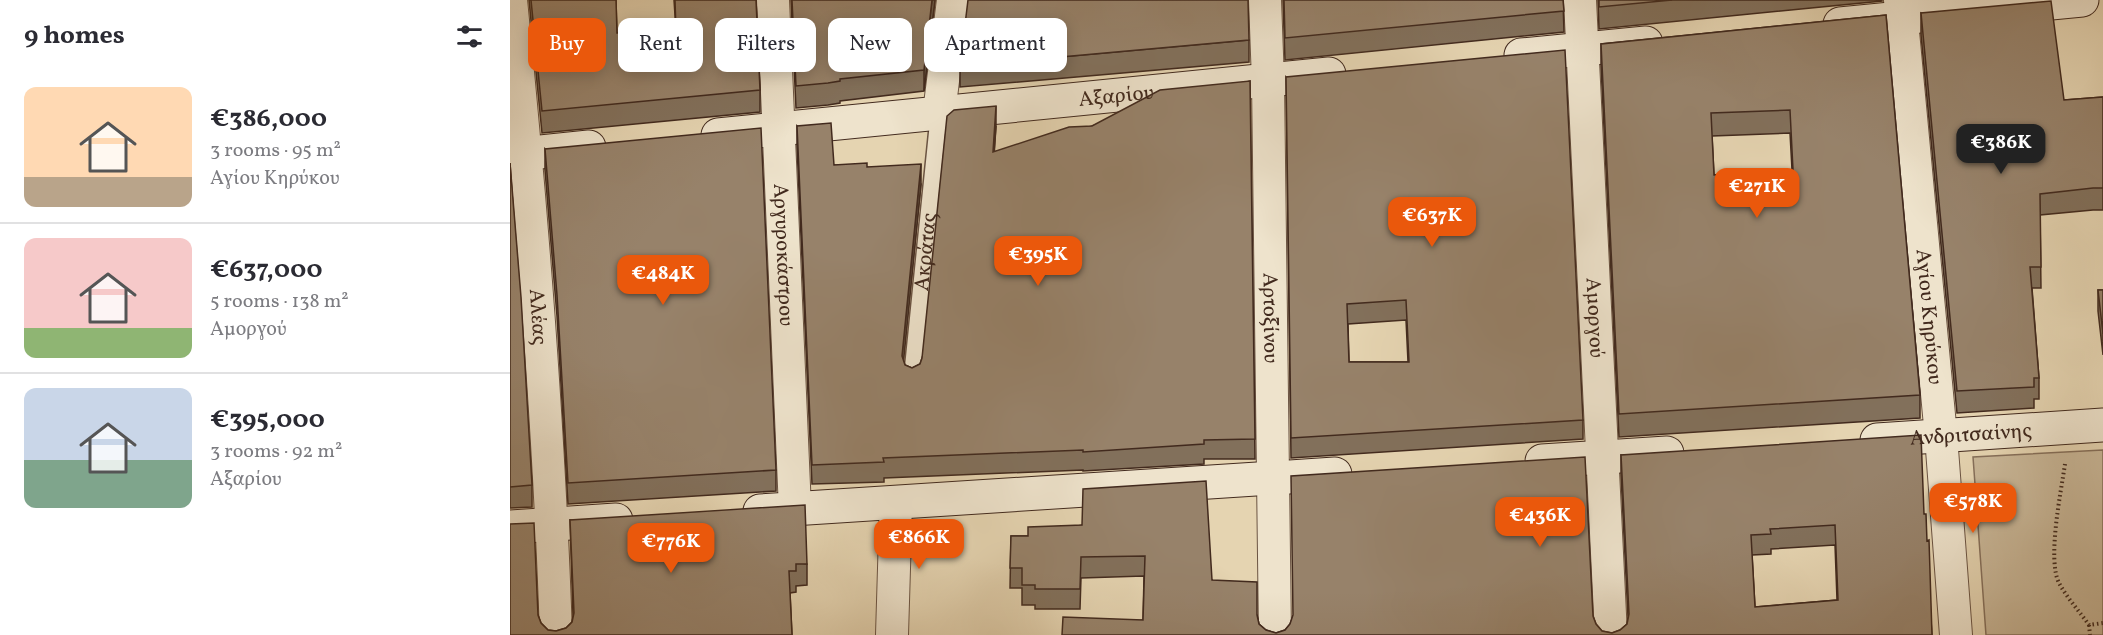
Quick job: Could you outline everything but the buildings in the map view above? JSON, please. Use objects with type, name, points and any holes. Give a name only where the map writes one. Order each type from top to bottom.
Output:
[{"type":"street","name":"Αλέας","points":[[511,0],[518,154],[552,525],[556,635]]},
{"type":"street","name":"Αργυροκάστρου","points":[[773,0],[795,509]]},
{"type":"street","name":"Ακράτας","points":[[939,112],[953,0]]},
{"type":"street","name":"Αρτοξίνου","points":[[1265,0],[1275,635]]},
{"type":"street","name":"Αμοργού","points":[[1580,0],[1611,635]]},
{"type":"street","points":[[1807,27],[1901,9],[2082,0]]},
{"type":"street","name":"Αγίου Κηρύκου","points":[[1901,9],[1941,436],[1956,635]]},
{"type":"street","points":[[1490,58],[1678,40]]},
{"type":"street","name":"Αξαρίου","points":[[687,138],[1361,71]]},
{"type":"street","points":[[518,154],[618,145]]},
{"type":"street","name":"Ανδριτσαίνης","points":[[1848,442],[2103,425]]},
{"type":"street","points":[[1508,464],[1697,452]]},
{"type":"street","points":[[726,513],[1365,472]]},
{"type":"street","points":[[892,635],[896,502]]},
{"type":"street","points":[[510,527],[645,519]]},
{"type":"lane","name":"Ακράτας","points":[[912,376],[939,112]]},
{"type":"path","points":[[2071,427],[2054,553],[2058,582],[2089,625],[2091,635]]},
{"type":"path","points":[[2089,625],[2103,623]]},
{"type":"shaded area","points":[[2103,450],[2103,635],[1986,635],[1973,457]]}]
